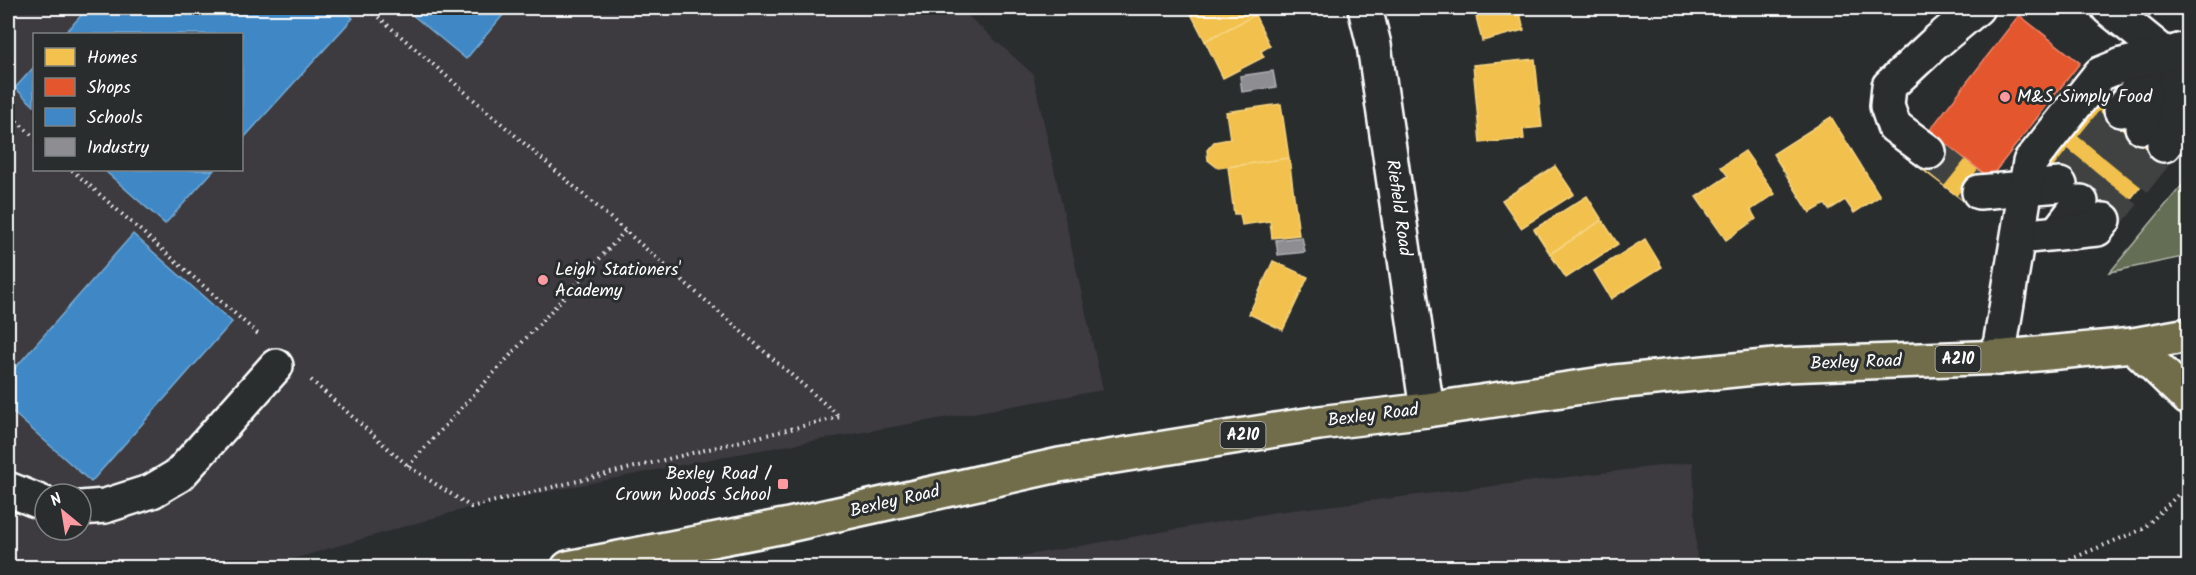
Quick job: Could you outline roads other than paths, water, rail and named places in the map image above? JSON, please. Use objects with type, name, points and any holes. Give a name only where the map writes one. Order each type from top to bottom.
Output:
[{"type":"main road","name":"Bexley Road","points":[[568,567],[784,526],[1059,465],[1319,423],[1427,410],[1615,382],[1784,365],[1998,358],[2133,345],[2188,335]]},
{"type":"main road","points":[[2133,345],[2188,398]]},
{"type":"street","name":"Riefield Road","points":[[1365,8],[1375,50],[1427,410]]},
{"type":"street","points":[[1929,152],[1894,126],[1887,106],[1889,86],[1977,8]]},
{"type":"street","points":[[2108,8],[2178,59]]},
{"type":"street","points":[[2178,59],[2175,131],[2142,127],[2178,59]]},
{"type":"street","points":[[1998,358],[2030,162],[2100,74],[2122,65],[2178,59]]},
{"type":"street","points":[[1979,192],[2026,189],[2082,202],[2057,233],[2019,237]]},
{"type":"street","points":[[93,507],[105,506],[152,491],[179,475],[271,354]]},
{"type":"street","points":[[8,489],[33,499]]},
{"type":"tunnel","points":[[2060,185],[2121,110]]},
{"type":"tunnel","points":[[2081,202],[2142,127]]},
{"type":"tunnel","points":[[2104,220],[2164,145]]},
{"type":"tunnel","points":[[1929,152],[1979,192]]},
{"type":"place","name":"M&S Simply Food","points":[[2005,97]]},
{"type":"place","name":"Leigh Stationers' Academy","points":[[543,280]]},
{"type":"place","name":"Bexley Road / Crown Woods School","points":[[783,484]]}]
